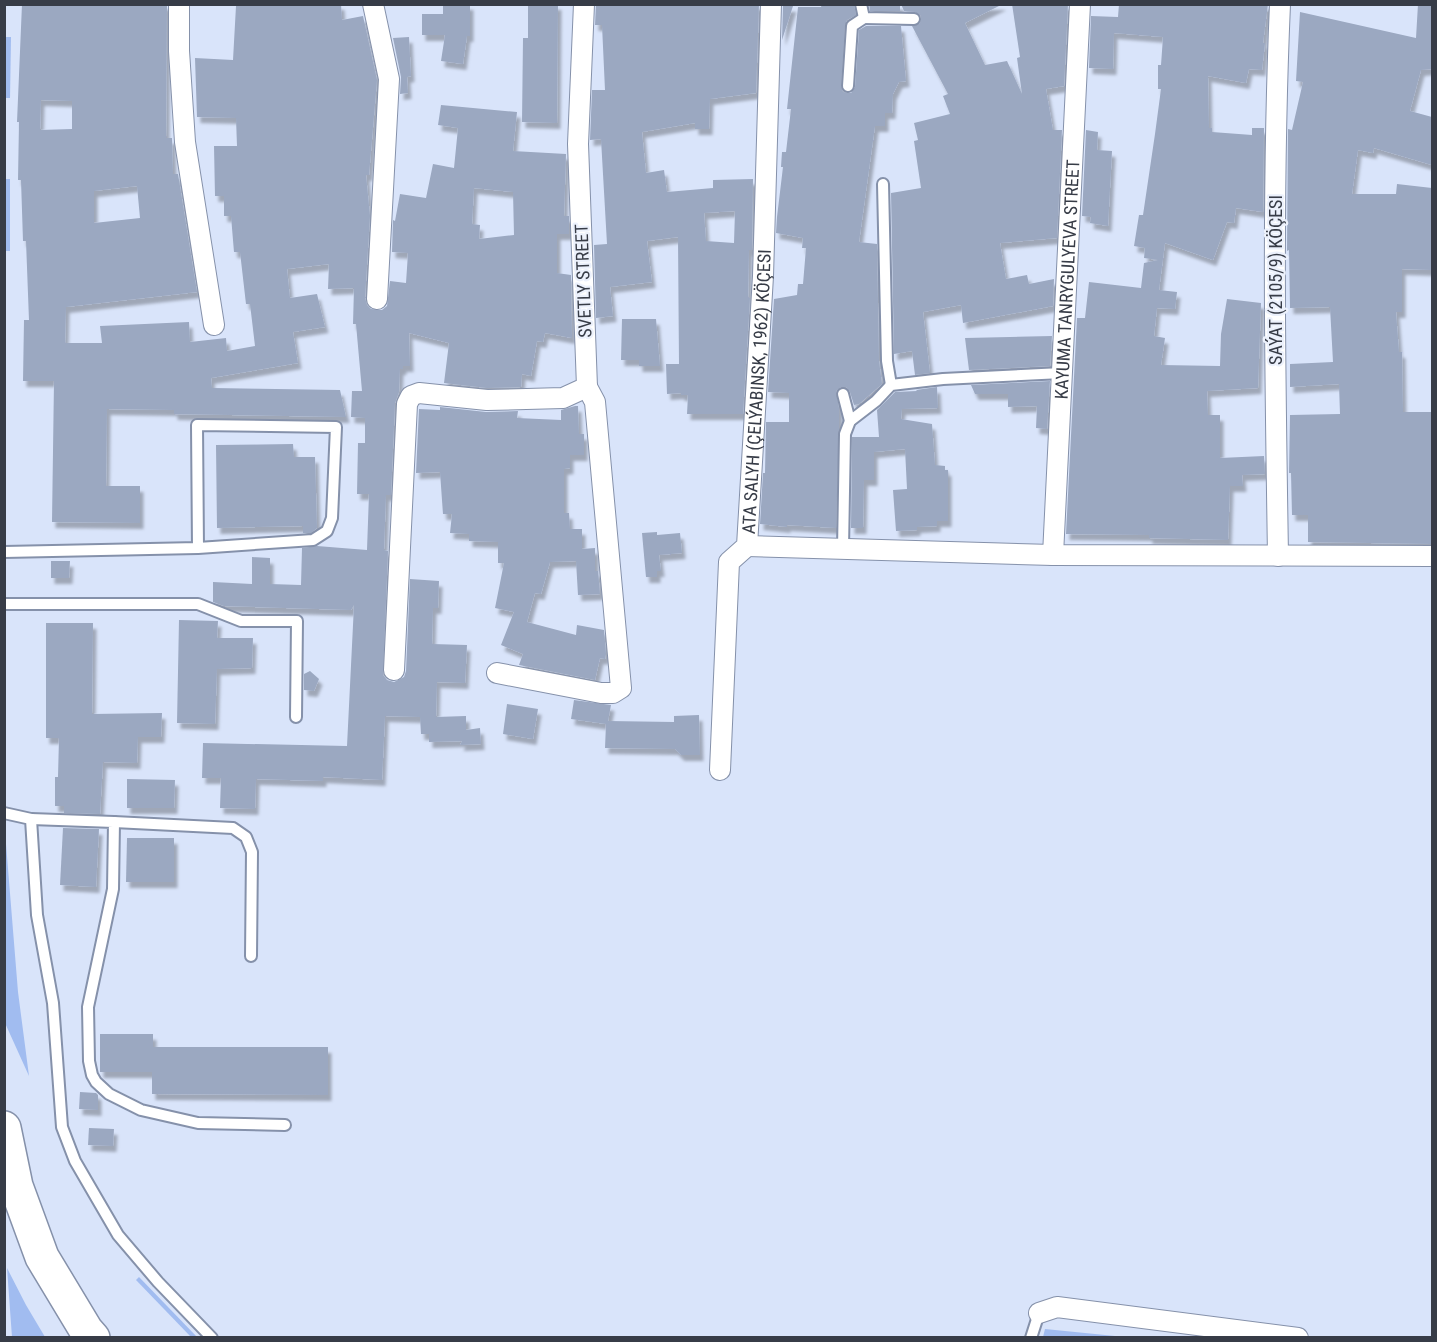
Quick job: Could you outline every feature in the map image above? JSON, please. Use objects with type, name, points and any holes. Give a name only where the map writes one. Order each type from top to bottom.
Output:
[{"type":"highway","points":[[4,1128],[16,1186],[42,1257],[93,1338]]},
{"type":"street","points":[[179,4],[179,51],[185,142],[214,325]]},
{"type":"street","points":[[373,4],[388,79],[377,298]]},
{"type":"street","name":"SVETLY STREET","points":[[497,673],[601,693],[613,693],[621,688],[596,402],[587,387],[578,144],[584,4]]},
{"type":"street","name":"ATA SALYH (ÇELÝABINSK, 1962) KÖÇESI","points":[[720,770],[729,562],[747,546],[763,276],[771,4]]},
{"type":"street","name":"KAYUMA TANRYGULYEVA STREET","points":[[1053,555],[1080,4]]},
{"type":"street","name":"SAÝAT (2105/9) KÖÇESI","points":[[1278,556],[1274,280],[1276,84],[1280,4]]},
{"type":"street","points":[[394,670],[407,404],[411,396],[418,393],[487,400],[563,398],[587,387]]},
{"type":"street","points":[[747,546],[1053,555],[1432,556]]},
{"type":"street","points":[[1039,1313],[1057,1306],[1224,1333],[1298,1338]]},
{"type":"lane","points":[[861,4],[864,18]]},
{"type":"lane","points":[[848,86],[852,26],[864,18],[914,19]]},
{"type":"lane","points":[[882,184],[886,361],[891,386]]},
{"type":"lane","points":[[843,549],[845,434],[850,421],[891,386],[943,379],[1062,373]]},
{"type":"lane","points":[[843,394],[850,421]]},
{"type":"lane","points":[[4,552],[198,548],[312,540],[327,531],[332,518],[336,427],[197,425],[198,548]]},
{"type":"lane","points":[[4,604],[198,604],[241,621],[297,621],[296,717]]},
{"type":"lane","points":[[4,813],[31,819],[233,828],[246,837],[252,852],[251,956]]},
{"type":"lane","points":[[31,819],[38,915],[52,1003],[62,1127],[75,1161],[118,1235],[158,1282],[212,1338]]},
{"type":"lane","points":[[114,822],[112,889],[88,1007],[89,1061],[92,1075],[109,1094],[141,1110],[198,1123],[285,1125]]},
{"type":"lane","points":[[1031,1338],[1039,1313]]},
{"type":"shaded area","points":[[6,37],[11,37],[10,98],[5,98]]},
{"type":"shaded area","points":[[5,179],[10,179],[10,251],[5,251]]},
{"type":"shaded area","points":[[6,844],[18,992],[29,1076],[5,1023],[4,845]]},
{"type":"shaded area","points":[[7,1268],[26,1305],[45,1337],[12,1337]]},
{"type":"shaded area","points":[[139,1277],[197,1337],[191,1337],[136,1280]]},
{"type":"shaded area","points":[[1045,1329],[1125,1337],[1043,1337]]},
{"type":"building","points":[[22,4],[167,4],[166,138],[172,138],[173,174],[178,174],[197,292],[66,307],[65,343],[102,343],[100,326],[189,322],[190,342],[226,338],[227,351],[255,346],[250,304],[246,304],[240,252],[234,252],[231,216],[224,216],[224,196],[215,196],[214,146],[237,146],[236,118],[197,117],[195,58],[233,60],[236,6],[341,4],[342,20],[363,16],[377,80],[369,175],[366,175],[370,216],[365,298],[371,309],[382,310],[387,306],[390,281],[406,283],[408,253],[392,252],[393,220],[395,221],[400,194],[426,198],[433,164],[454,168],[458,128],[438,125],[441,105],[517,112],[513,151],[566,154],[564,216],[569,216],[569,234],[557,234],[557,273],[571,275],[572,338],[545,333],[543,342],[537,341],[531,376],[522,374],[521,387],[487,388],[444,383],[449,343],[409,333],[410,366],[403,366],[403,369],[400,369],[399,392],[395,403],[391,495],[386,495],[384,550],[388,551],[383,675],[387,680],[394,682],[404,677],[406,671],[410,579],[439,581],[438,608],[433,608],[432,644],[467,645],[465,683],[437,682],[436,717],[466,716],[466,730],[480,728],[481,744],[460,745],[462,741],[429,742],[429,734],[421,734],[420,717],[385,716],[382,780],[323,777],[323,781],[256,779],[255,809],[220,808],[221,778],[202,778],[203,743],[347,746],[354,605],[351,610],[224,606],[213,602],[213,582],[252,584],[252,557],[270,558],[270,584],[301,585],[302,548],[317,546],[367,550],[369,494],[357,494],[358,443],[365,443],[365,418],[351,417],[352,391],[362,391],[356,324],[353,324],[354,288],[328,289],[329,264],[287,269],[290,298],[317,294],[325,327],[293,332],[298,363],[211,378],[212,388],[340,390],[346,417],[174,414],[174,410],[107,409],[106,486],[140,486],[140,523],[52,522],[54,381],[23,381],[24,320],[29,320],[26,241],[23,241],[21,180],[18,180],[19,122],[17,122]],"holes":[[[41,100],[72,101],[72,129],[40,130]],[[137,186],[140,218],[94,223],[94,191]],[[474,188],[513,192],[514,235],[479,239],[480,225],[472,224]]]},
{"type":"building","points":[[443,4],[470,4],[470,36],[467,36],[463,64],[441,61],[445,35],[422,35],[422,14],[443,14]]},
{"type":"building","points":[[528,4],[558,4],[557,123],[522,122],[523,38],[528,38]]},
{"type":"building","points":[[596,4],[759,4],[756,93],[710,99],[709,129],[695,129],[695,123],[642,132],[646,173],[664,170],[667,192],[713,188],[713,180],[753,179],[752,250],[749,250],[748,298],[750,298],[743,414],[687,414],[688,395],[667,394],[666,364],[679,364],[678,237],[647,241],[652,282],[610,287],[613,316],[596,318],[594,245],[607,244],[601,139],[590,140],[592,90],[605,90],[602,25],[595,25]],"holes":[[[735,211],[734,243],[706,241],[704,213]]]},
{"type":"building","points":[[822,4],[854,4],[856,15],[847,20],[845,26],[841,86],[843,92],[851,93],[855,87],[859,30],[866,26],[901,26],[906,81],[899,82],[893,94],[892,113],[885,113],[885,126],[875,126],[859,242],[877,244],[879,361],[882,384],[859,404],[854,405],[846,387],[841,387],[836,391],[839,429],[836,528],[760,524],[763,473],[765,473],[766,422],[789,422],[789,393],[768,392],[774,299],[797,295],[798,284],[803,284],[806,248],[802,248],[803,238],[776,233],[783,167],[781,167],[782,152],[786,152],[791,109],[787,109],[798,7],[821,7]]},
{"type":"building","points":[[869,4],[900,4],[900,11],[870,11]]},
{"type":"building","points":[[901,4],[1003,4],[965,23],[985,65],[1007,61],[1022,94],[1017,58],[1020,57],[1012,4],[1068,4],[1064,86],[1046,89],[1053,130],[1062,130],[1057,238],[1000,243],[1006,279],[1027,275],[1029,284],[1054,279],[1053,306],[963,323],[961,305],[923,312],[930,373],[915,375],[912,351],[894,354],[891,193],[921,188],[914,141],[918,140],[914,123],[950,114],[943,96],[948,94],[912,26],[920,23],[921,16],[915,12],[904,11]]},
{"type":"building","points":[[1119,4],[1268,4],[1262,70],[1249,69],[1246,83],[1208,76],[1209,128],[1212,128],[1212,132],[1252,135],[1252,128],[1264,128],[1263,212],[1236,208],[1234,223],[1227,222],[1213,260],[1165,243],[1159,290],[1177,292],[1175,309],[1157,308],[1154,336],[1165,338],[1161,365],[1220,366],[1221,334],[1227,299],[1261,303],[1258,388],[1207,391],[1208,415],[1220,415],[1220,458],[1264,456],[1265,474],[1242,475],[1243,486],[1230,486],[1228,540],[1149,538],[1149,535],[1066,534],[1077,318],[1085,318],[1089,282],[1141,288],[1144,263],[1158,260],[1144,258],[1145,248],[1134,246],[1139,215],[1143,215],[1155,134],[1161,89],[1158,89],[1158,65],[1161,65],[1163,37],[1114,33],[1113,69],[1089,68],[1091,16],[1118,17]]},
{"type":"building","points":[[1418,4],[1432,4],[1432,69],[1421,70],[1410,111],[1432,117],[1432,165],[1374,148],[1373,153],[1358,150],[1352,194],[1396,194],[1397,184],[1432,188],[1432,270],[1402,269],[1402,312],[1396,312],[1399,352],[1402,352],[1403,412],[1432,412],[1432,544],[1308,542],[1308,515],[1292,515],[1291,473],[1289,473],[1290,415],[1340,414],[1339,384],[1290,387],[1290,364],[1333,362],[1330,307],[1290,308],[1289,250],[1287,251],[1288,129],[1292,130],[1303,82],[1296,81],[1300,12],[1416,38]]},
{"type":"building","points":[[783,6],[793,6],[782,40]]},
{"type":"building","points":[[409,37],[411,76],[407,77],[408,93],[400,94],[401,77],[393,38]]},
{"type":"building","points":[[1086,130],[1098,132],[1097,150],[1112,151],[1108,226],[1090,223],[1091,217],[1082,216]]},
{"type":"building","points":[[622,319],[656,319],[660,366],[639,366],[639,360],[621,360]]},
{"type":"building","points":[[1052,336],[1050,366],[969,370],[965,338]]},
{"type":"building","points":[[1050,381],[1047,429],[1036,428],[1037,406],[1008,407],[1008,394],[975,394],[971,385]]},
{"type":"building","points":[[937,387],[938,408],[902,409],[901,419],[932,424],[935,465],[945,466],[945,470],[948,470],[948,521],[937,521],[937,526],[917,527],[917,530],[896,531],[893,490],[907,489],[905,449],[874,452],[874,480],[864,480],[863,528],[851,528],[852,437],[879,437],[877,410],[895,392]]},
{"type":"building","points":[[578,406],[579,434],[584,434],[584,455],[570,455],[570,468],[564,469],[564,513],[569,513],[570,529],[582,529],[582,549],[595,548],[595,571],[598,571],[600,594],[578,595],[576,561],[550,562],[541,594],[535,593],[527,622],[576,635],[577,625],[604,630],[606,654],[605,659],[600,658],[595,680],[519,665],[523,654],[501,645],[514,612],[495,608],[504,563],[498,563],[498,542],[469,541],[469,534],[450,533],[452,514],[443,514],[440,472],[416,473],[419,409],[440,410],[440,407],[486,412],[518,411],[517,418],[561,420],[561,410]]},
{"type":"building","points":[[293,444],[294,457],[315,457],[317,528],[311,533],[303,533],[303,526],[217,528],[216,445]]},
{"type":"building","points":[[657,532],[657,535],[680,533],[682,553],[659,555],[661,571],[657,571],[657,577],[646,577],[642,533]]},
{"type":"building","points":[[51,561],[70,561],[69,578],[51,578]]},
{"type":"building","points":[[179,620],[218,621],[217,638],[253,638],[252,668],[217,669],[215,724],[177,723]]},
{"type":"building","points":[[46,623],[93,623],[92,714],[162,713],[161,737],[138,737],[137,763],[103,762],[100,814],[64,813],[64,806],[55,806],[59,738],[46,738]]},
{"type":"building","points":[[310,671],[319,679],[314,691],[304,690],[304,674]]},
{"type":"building","points":[[574,700],[611,705],[608,721],[674,722],[674,716],[699,715],[700,755],[681,755],[675,749],[605,748],[606,724],[571,719]]},
{"type":"building","points":[[507,704],[538,709],[533,739],[503,734]]},
{"type":"building","points":[[127,779],[175,780],[174,808],[127,808]]},
{"type":"building","points":[[63,828],[99,829],[96,887],[60,885]]},
{"type":"building","points":[[127,838],[174,838],[174,882],[126,882]]},
{"type":"building","points":[[100,1034],[153,1034],[153,1047],[328,1047],[328,1095],[152,1094],[152,1072],[100,1072]]},
{"type":"building","points":[[80,1092],[98,1095],[98,1110],[79,1109]]},
{"type":"building","points":[[89,1128],[114,1129],[113,1146],[88,1145]]}]
